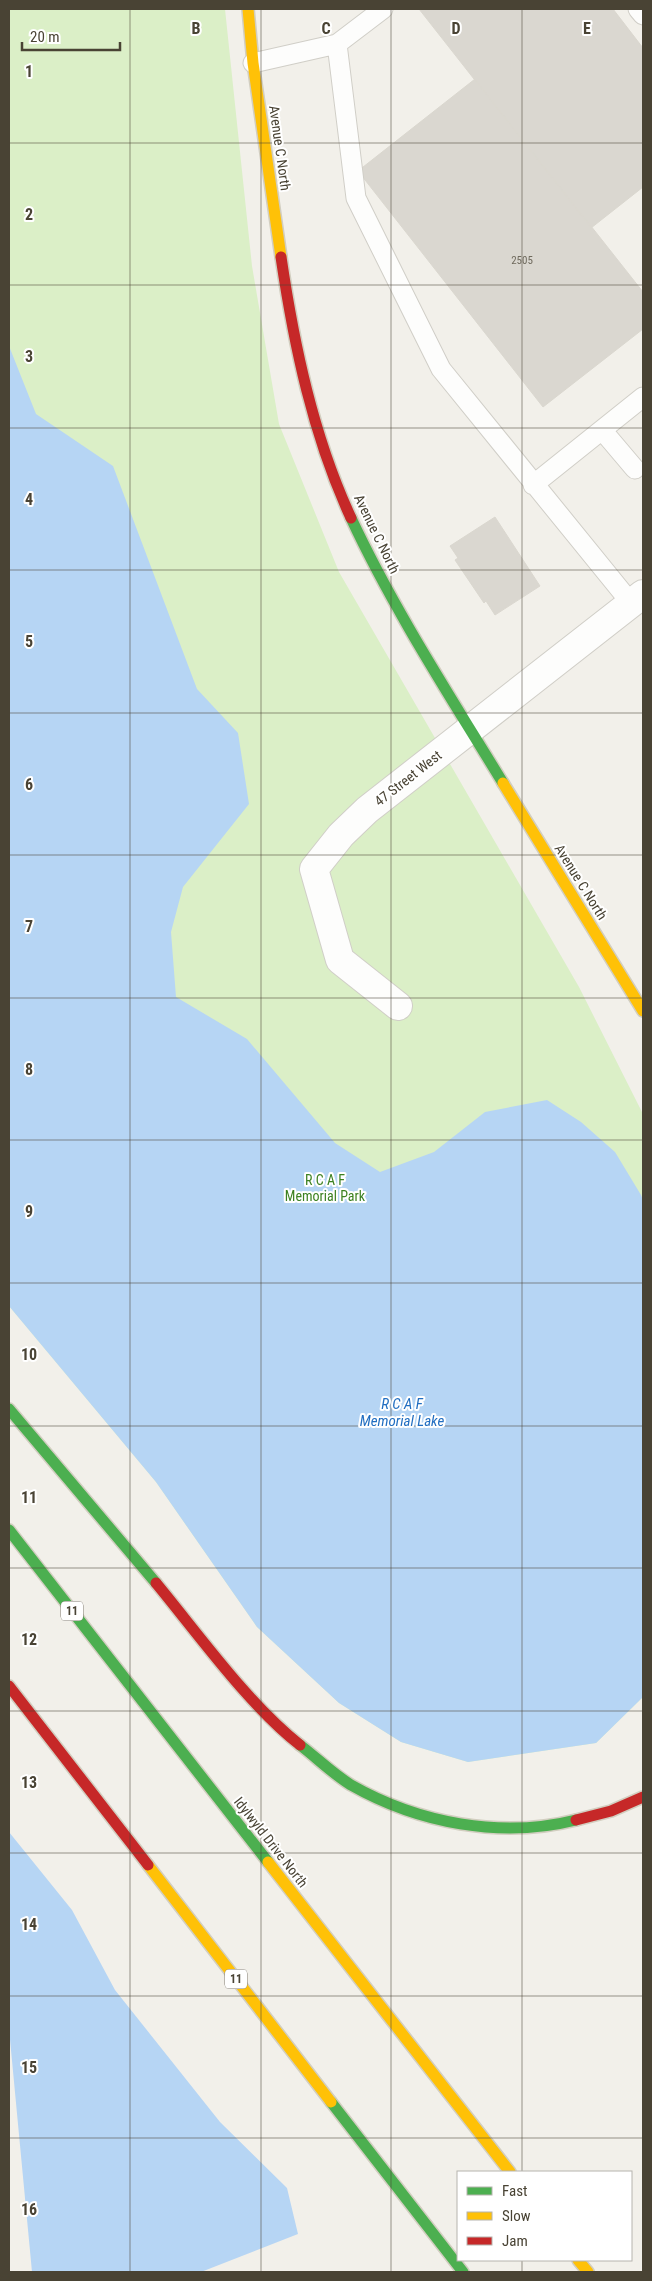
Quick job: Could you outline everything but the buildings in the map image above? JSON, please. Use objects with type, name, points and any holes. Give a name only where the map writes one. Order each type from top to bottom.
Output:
[{"type":"main road","name":"Avenue C North","points":[[248,9],[253,63],[286,290],[302,374],[326,454],[347,509],[372,563],[469,730],[643,1011]]},
{"type":"main road","points":[[9,1409],[144,1567],[232,1675],[281,1730],[350,1784],[401,1810],[448,1822],[494,1828],[549,1827],[611,1811],[643,1797]]},
{"type":"main road","name":"Idylwyld Drive North","points":[[9,1530],[509,2171]]},
{"type":"main road","name":"11","points":[[9,1686],[462,2272]]},
{"type":"main road","points":[[579,2261],[588,2272]]},
{"type":"street","name":"47 Street West","points":[[398,1006],[340,960],[314,869],[340,835],[367,810],[637,598]]},
{"type":"lane","points":[[253,63],[337,44],[383,9]]},
{"type":"lane","points":[[638,9],[643,15]]},
{"type":"lane","points":[[337,44],[356,198],[441,369],[533,484],[637,598]]},
{"type":"lane","points":[[533,484],[643,397]]},
{"type":"lane","points":[[602,430],[641,470]]},
{"type":"green space","name":"R C A F Memorial Lake","points":[[9,9],[225,9],[252,266],[279,424],[339,572],[579,987],[643,1114],[643,1697],[596,1743],[468,1762],[401,1742],[339,1703],[257,1627],[156,1482],[9,1306]]},
{"type":"water","name":"R C A F Memorial Lake","points":[[9,346],[36,414],[113,466],[197,689],[238,733],[249,804],[183,887],[171,932],[176,997],[247,1039],[335,1143],[380,1172],[434,1152],[485,1112],[547,1100],[581,1122],[615,1152],[641,1195],[643,1200],[643,1697],[596,1743],[468,1762],[401,1742],[339,1703],[257,1627],[156,1482],[9,1306]]},
{"type":"water","points":[[9,1832],[72,1910],[115,1990],[220,2122],[287,2188],[298,2234],[201,2272],[32,2272],[9,2029]]},
{"type":"traffic: fast","points":[[351,518],[385,586],[503,783]]},
{"type":"traffic: fast","points":[[9,1409],[156,1583]]},
{"type":"traffic: fast","points":[[9,1530],[268,1862]]},
{"type":"traffic: fast","points":[[300,1745],[351,1785],[377,1798],[432,1818],[461,1824],[519,1828],[548,1826],[576,1820]]},
{"type":"traffic: fast","points":[[331,2102],[463,2272]]},
{"type":"traffic: slow","points":[[248,9],[253,63],[281,257]]},
{"type":"traffic: slow","points":[[503,783],[643,1011]]},
{"type":"traffic: slow","points":[[268,1862],[509,2171]]},
{"type":"traffic: slow","points":[[148,1865],[331,2102]]},
{"type":"traffic: slow","points":[[579,2261],[588,2272]]},
{"type":"traffic: jam","points":[[281,257],[292,323],[307,390],[326,455],[351,518]]},
{"type":"traffic: jam","points":[[156,1583],[243,1689],[262,1710],[300,1745]]},
{"type":"traffic: jam","points":[[9,1686],[148,1865]]},
{"type":"traffic: jam","points":[[576,1820],[611,1811],[643,1797]]},
{"type":"park label","name":"R C A F Memorial Park","points":[[325,1188]]}]
